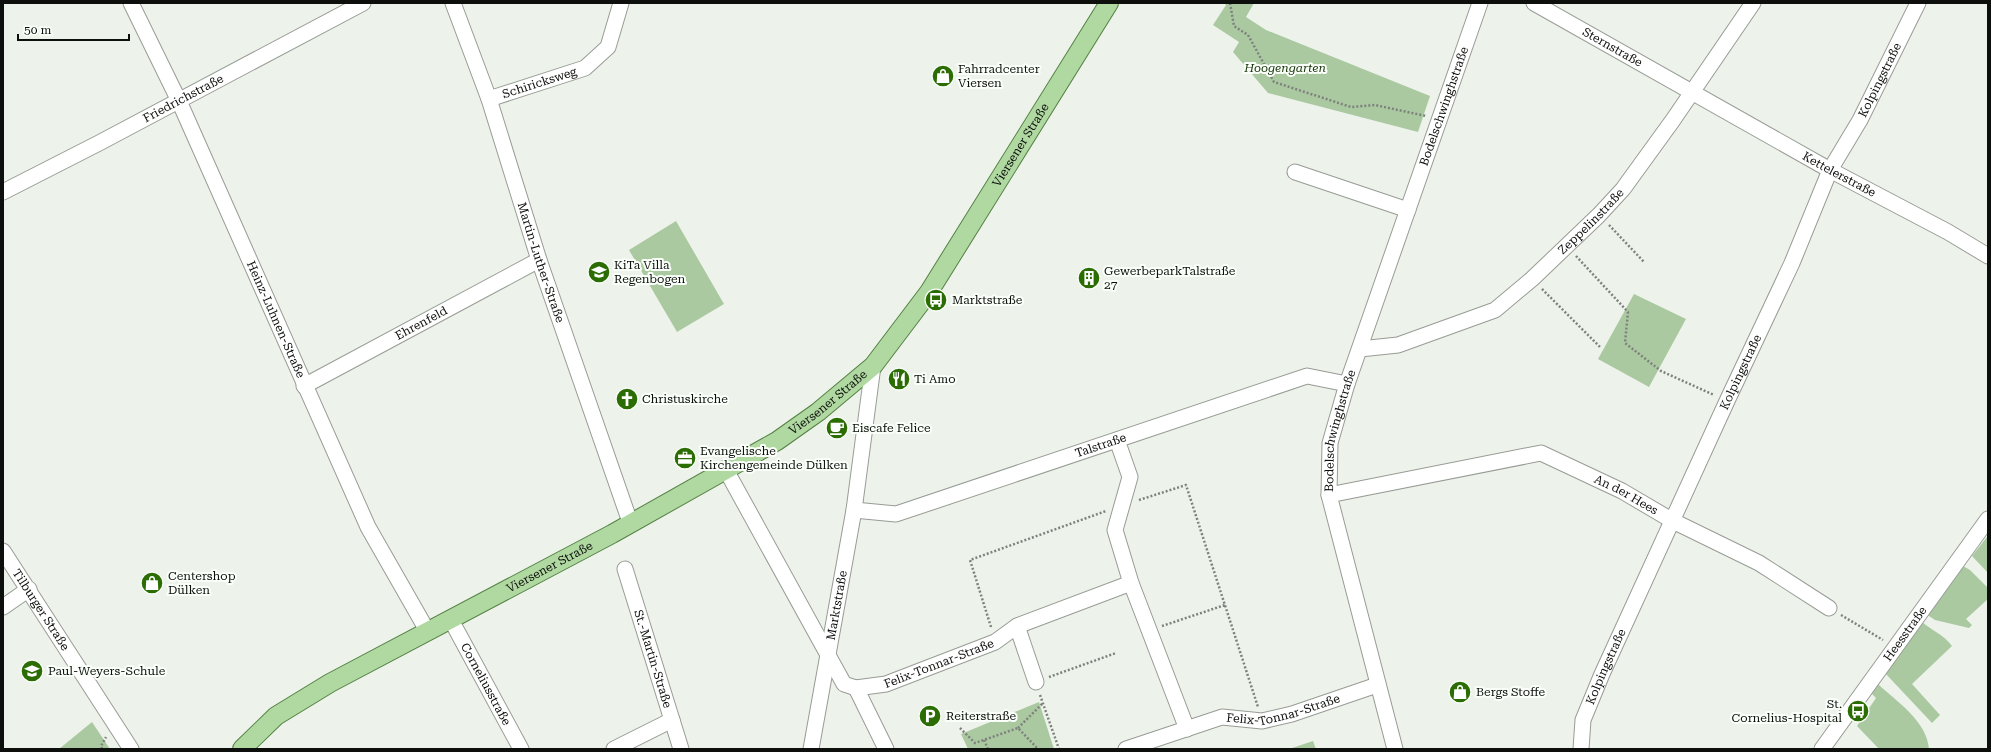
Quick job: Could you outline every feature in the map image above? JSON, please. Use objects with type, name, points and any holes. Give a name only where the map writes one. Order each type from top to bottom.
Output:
[{"type":"main road","name":"Viersener Straße","points":[[242,749],[257,733],[283,712],[330,683],[451,620],[777,442],[818,412],[873,366],[929,292],[1110,3]]},
{"type":"street","name":"Heinz-Luhnen-Straße","points":[[131,3],[179,101],[304,386],[368,526],[428,632]]},
{"type":"street","name":"Friedrichstraße","points":[[3,192],[179,101],[363,3]]},
{"type":"street","name":"Martin-Luther-Straße","points":[[453,3],[489,99],[538,260],[630,522]]},
{"type":"street","name":"Schiricksweg","points":[[489,99],[585,68],[608,47],[621,3]]},
{"type":"street","name":"Bodelschwinghstraße","points":[[1395,749],[1377,685],[1329,494],[1330,443],[1347,384],[1480,3]]},
{"type":"street","name":"Sternstraße","points":[[1534,3],[1691,91]]},
{"type":"street","name":"Zeppelinstraße","points":[[1360,349],[1398,346],[1495,310],[1532,279],[1599,215],[1623,189],[1673,120],[1691,91],[1753,3]]},
{"type":"street","name":"Kolpingstraße","points":[[1581,749],[1583,720],[1602,674],[1727,401],[1792,264],[1830,170],[1860,120],[1918,3]]},
{"type":"street","name":"Kettelerstraße","points":[[1691,91],[1830,170],[1948,232],[1988,256]]},
{"type":"street","points":[[1295,172],[1408,210]]},
{"type":"street","name":"Ehrenfeld","points":[[304,386],[538,260]]},
{"type":"street","name":"Marktstraße","points":[[811,749],[854,510],[873,366]]},
{"type":"street","name":"Talstraße","points":[[854,510],[896,514],[1307,376],[1347,384]]},
{"type":"street","points":[[1116,440],[1130,477],[1115,530],[1131,583],[1188,728]]},
{"type":"street","name":"An der Hees","points":[[1329,494],[1541,453],[1622,491],[1673,521],[1759,563],[1830,608]]},
{"type":"street","points":[[726,470],[844,684],[856,688],[886,749]]},
{"type":"street","name":"Heesstraße","points":[[1822,749],[1988,519]]},
{"type":"street","name":"Tilburger Straße","points":[[3,551],[29,589],[131,749]]},
{"type":"street","name":"St.-Martin-Straße","points":[[625,569],[681,749]]},
{"type":"street","name":"Felix-Tonnar-Straße","points":[[856,688],[886,684],[995,642],[1017,626],[1131,583]]},
{"type":"street","points":[[3,607],[29,589]]},
{"type":"street","name":"Corneliusstraße","points":[[451,620],[522,749]]},
{"type":"street","points":[[1017,626],[1036,682]]},
{"type":"street","name":"Felix-Tonnar-Straße","points":[[1126,749],[1222,717],[1262,721],[1292,714],[1377,685]]},
{"type":"street","points":[[614,749],[672,720]]},
{"type":"path","points":[[1230,3],[1234,26],[1248,35],[1274,82],[1351,107],[1375,105],[1440,120]]},
{"type":"path","points":[[1599,215],[1644,262]]},
{"type":"path","points":[[1566,245],[1628,312],[1625,343],[1661,371],[1727,401]]},
{"type":"path","points":[[1532,279],[1601,348]]},
{"type":"path","points":[[1150,630],[1225,605]]},
{"type":"path","points":[[1830,608],[1896,647]]},
{"type":"path","points":[[1059,749],[1036,682],[1116,653]]},
{"type":"path","points":[[960,728],[975,743],[1018,728],[1043,703]]},
{"type":"path","points":[[1018,728],[1038,749]]},
{"type":"path","points":[[984,740],[988,749]]},
{"type":"green space","name":"Hoogengarten","points":[[1224,3],[1254,3],[1246,17],[1266,30],[1430,96],[1418,132],[1268,93],[1233,52],[1239,42],[1213,25],[1226,5]]},
{"type":"green space","points":[[676,221],[724,304],[677,332],[629,250]]},
{"type":"green space","points":[[1634,294],[1686,319],[1649,387],[1598,359]]},
{"type":"green space","points":[[1987,537],[1988,539],[1988,573],[1972,556]]},
{"type":"green space","points":[[1963,566],[1970,570],[1988,588],[1988,599],[1966,619],[1972,625],[1969,628],[1935,620],[1926,614]]},
{"type":"green space","points":[[1921,621],[1944,638],[1952,646],[1912,684],[1940,715],[1932,723],[1885,673]]},
{"type":"green space","points":[[1878,684],[1902,705],[1917,721],[1927,739],[1929,749],[1879,749],[1857,726],[1876,698],[1872,694]]},
{"type":"green space","points":[[1039,702],[1054,749],[968,749],[961,734]]},
{"type":"green space","points":[[92,722],[110,749],[59,749]]},
{"type":"green space","points":[[1313,741],[1316,749],[1289,749]]},
{"type":"place","name":"Fahrradcenter Viersen","points":[[943,76]]},
{"type":"place","name":"KiTa Villa Regenbogen","points":[[599,272]]},
{"type":"place","name":"GewerbeparkTalstraße 27","points":[[1089,278]]},
{"type":"place","name":"Marktstraße","points":[[936,300]]},
{"type":"place","name":"Ti Amo","points":[[899,379]]},
{"type":"place","name":"Christuskirche","points":[[627,399]]},
{"type":"place","name":"Eiscafe Felice","points":[[837,428]]},
{"type":"place","name":"Evangelische Kirchengemeinde Dülken","points":[[685,458]]},
{"type":"place","name":"Centershop Dülken","points":[[152,583]]},
{"type":"place","name":"Paul-Weyers-Schule","points":[[32,671]]},
{"type":"place","name":"Bergs Stoffe","points":[[1460,692]]},
{"type":"place","name":"St. Cornelius-Hospital","points":[[1858,711]]},
{"type":"place","name":"Reiterstraße","points":[[930,716]]}]
